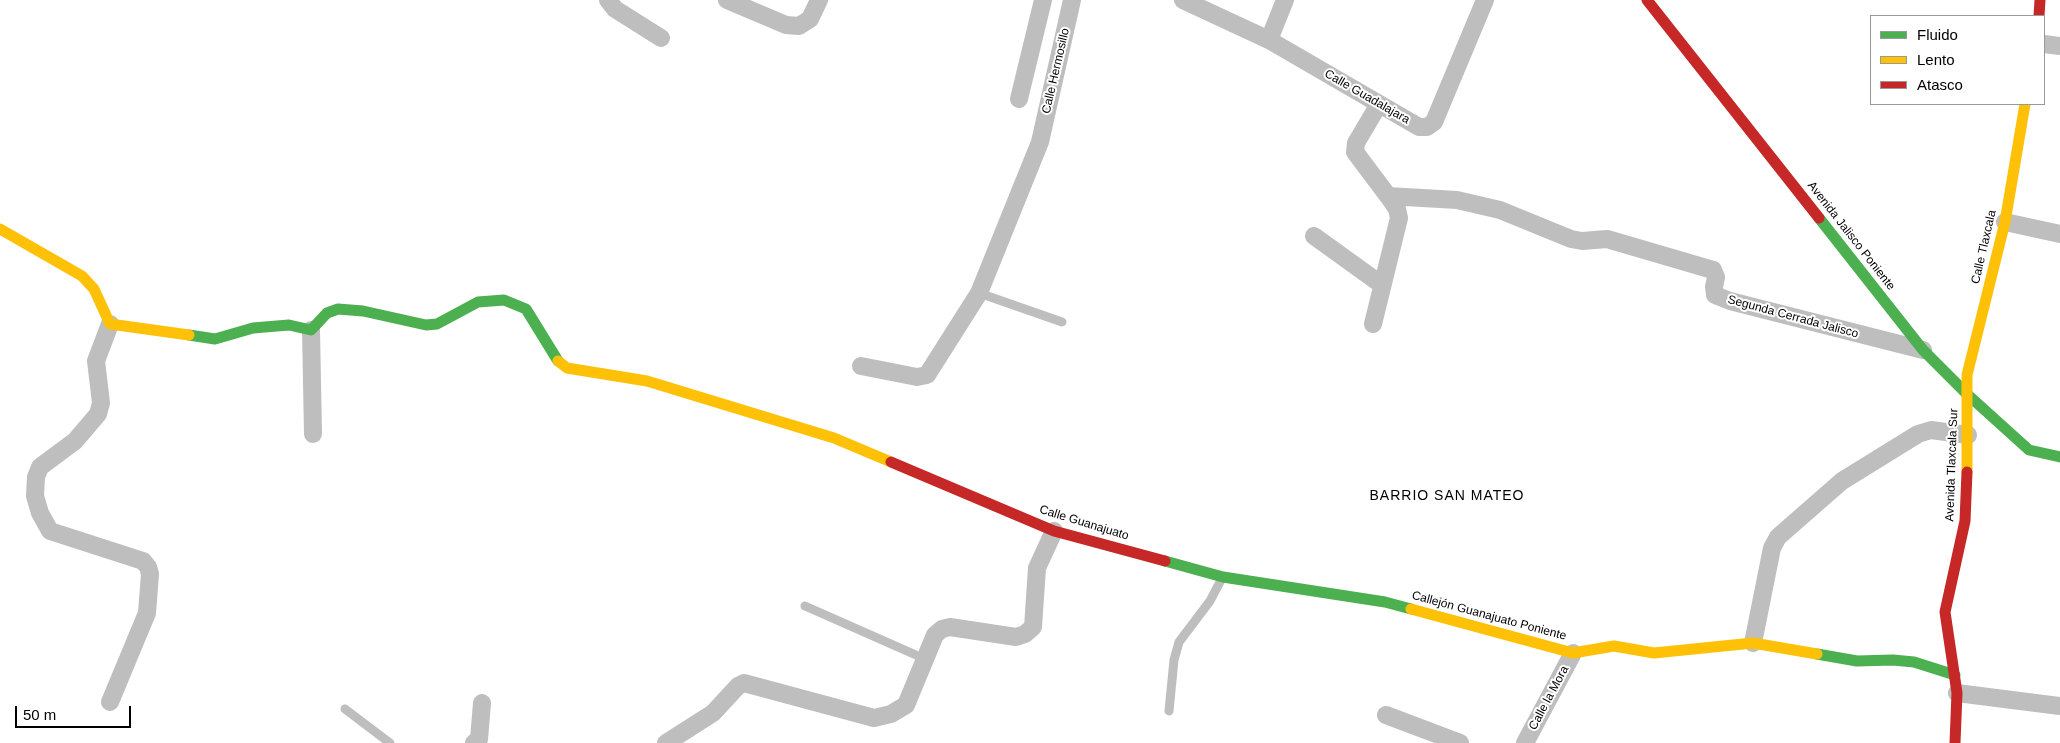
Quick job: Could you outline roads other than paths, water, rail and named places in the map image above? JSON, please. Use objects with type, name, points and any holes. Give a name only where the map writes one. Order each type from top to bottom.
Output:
[{"type":"street","points":[[608,0],[615,8],[661,38]]},
{"type":"street","points":[[727,0],[786,25],[798,26],[810,19],[820,0]]},
{"type":"street","points":[[1020,99],[1044,0]]},
{"type":"street","name":"Calle Hermosillo","points":[[861,366],[917,377],[927,375],[979,293],[1040,142],[1072,0]]},
{"type":"street","name":"Calle Guadalajara","points":[[1183,0],[1269,40],[1419,127],[1427,127],[1434,122],[1486,0]]},
{"type":"street","points":[[1269,40],[1285,0]]},
{"type":"street","name":"Avenida Jalisco Poniente","points":[[1647,0],[1923,350],[1967,394],[2029,450],[2060,457]]},
{"type":"street","points":[[2039,15],[2040,0]]},
{"type":"street","points":[[2045,44],[2060,46]]},
{"type":"street","points":[[1373,324],[1399,218],[1397,209],[1355,152],[1356,142],[1379,104]]},
{"type":"street","name":"Calle Tlaxcala","points":[[1967,394],[1968,363],[2005,222],[2025,105]]},
{"type":"street","name":"Segunda Cerrada Jalisco","points":[[1388,196],[1457,200],[1500,210],[1571,239],[1582,241],[1607,239],[1642,249],[1713,270],[1716,277],[1715,295],[1730,301],[1923,350]]},
{"type":"street","points":[[2005,222],[2060,234]]},
{"type":"street","points":[[0,229],[9,232],[82,276],[94,289],[110,324],[96,361],[101,403],[98,414],[75,441],[40,467],[36,477],[35,496],[40,514],[50,531],[143,561],[148,567],[150,574],[147,613],[110,702]]},
{"type":"street","points":[[1314,236],[1382,284]]},
{"type":"street","name":"Calle Guanajuato","points":[[311,330],[322,316],[332,310],[346,308],[426,325],[437,324],[478,302],[504,300],[526,309],[560,364],[566,368],[647,381],[834,438],[1054,531],[1223,577]]},
{"type":"street","points":[[110,324],[214,339],[253,328],[280,325],[311,330],[313,434]]},
{"type":"street","name":"Avenida Tlaxcala Sur","points":[[1955,743],[1957,693],[1944,612],[1965,521],[1968,435],[1967,394]]},
{"type":"street","points":[[1753,643],[1772,548],[1778,537],[1842,481],[1918,434],[1931,430],[1968,435]]},
{"type":"street","points":[[666,743],[713,713],[738,686],[744,683],[874,718],[891,714],[906,705],[935,635],[942,629],[950,627],[1016,637],[1025,634],[1033,627],[1037,568],[1054,531]]},
{"type":"street","name":"Callejón Guanajuato Poniente","points":[[1223,577],[1385,602],[1573,653],[1614,646],[1654,653],[1753,643],[1857,662],[1893,660],[1914,662],[1955,675]]},
{"type":"street","name":"Calle la Mora","points":[[1525,743],[1573,653]]},
{"type":"street","points":[[1957,693],[2060,706]]},
{"type":"street","points":[[474,743],[479,739],[482,703]]},
{"type":"street","points":[[1386,715],[1460,743]]},
{"type":"lane","points":[[979,293],[1062,322]]},
{"type":"lane","points":[[1169,711],[1174,660],[1179,642],[1210,601],[1223,577]]},
{"type":"lane","points":[[805,606],[925,659]]},
{"type":"lane","points":[[345,709],[390,743]]},
{"type":"district","name":"BARRIO SAN MATEO","points":[[1447,496]]}]
